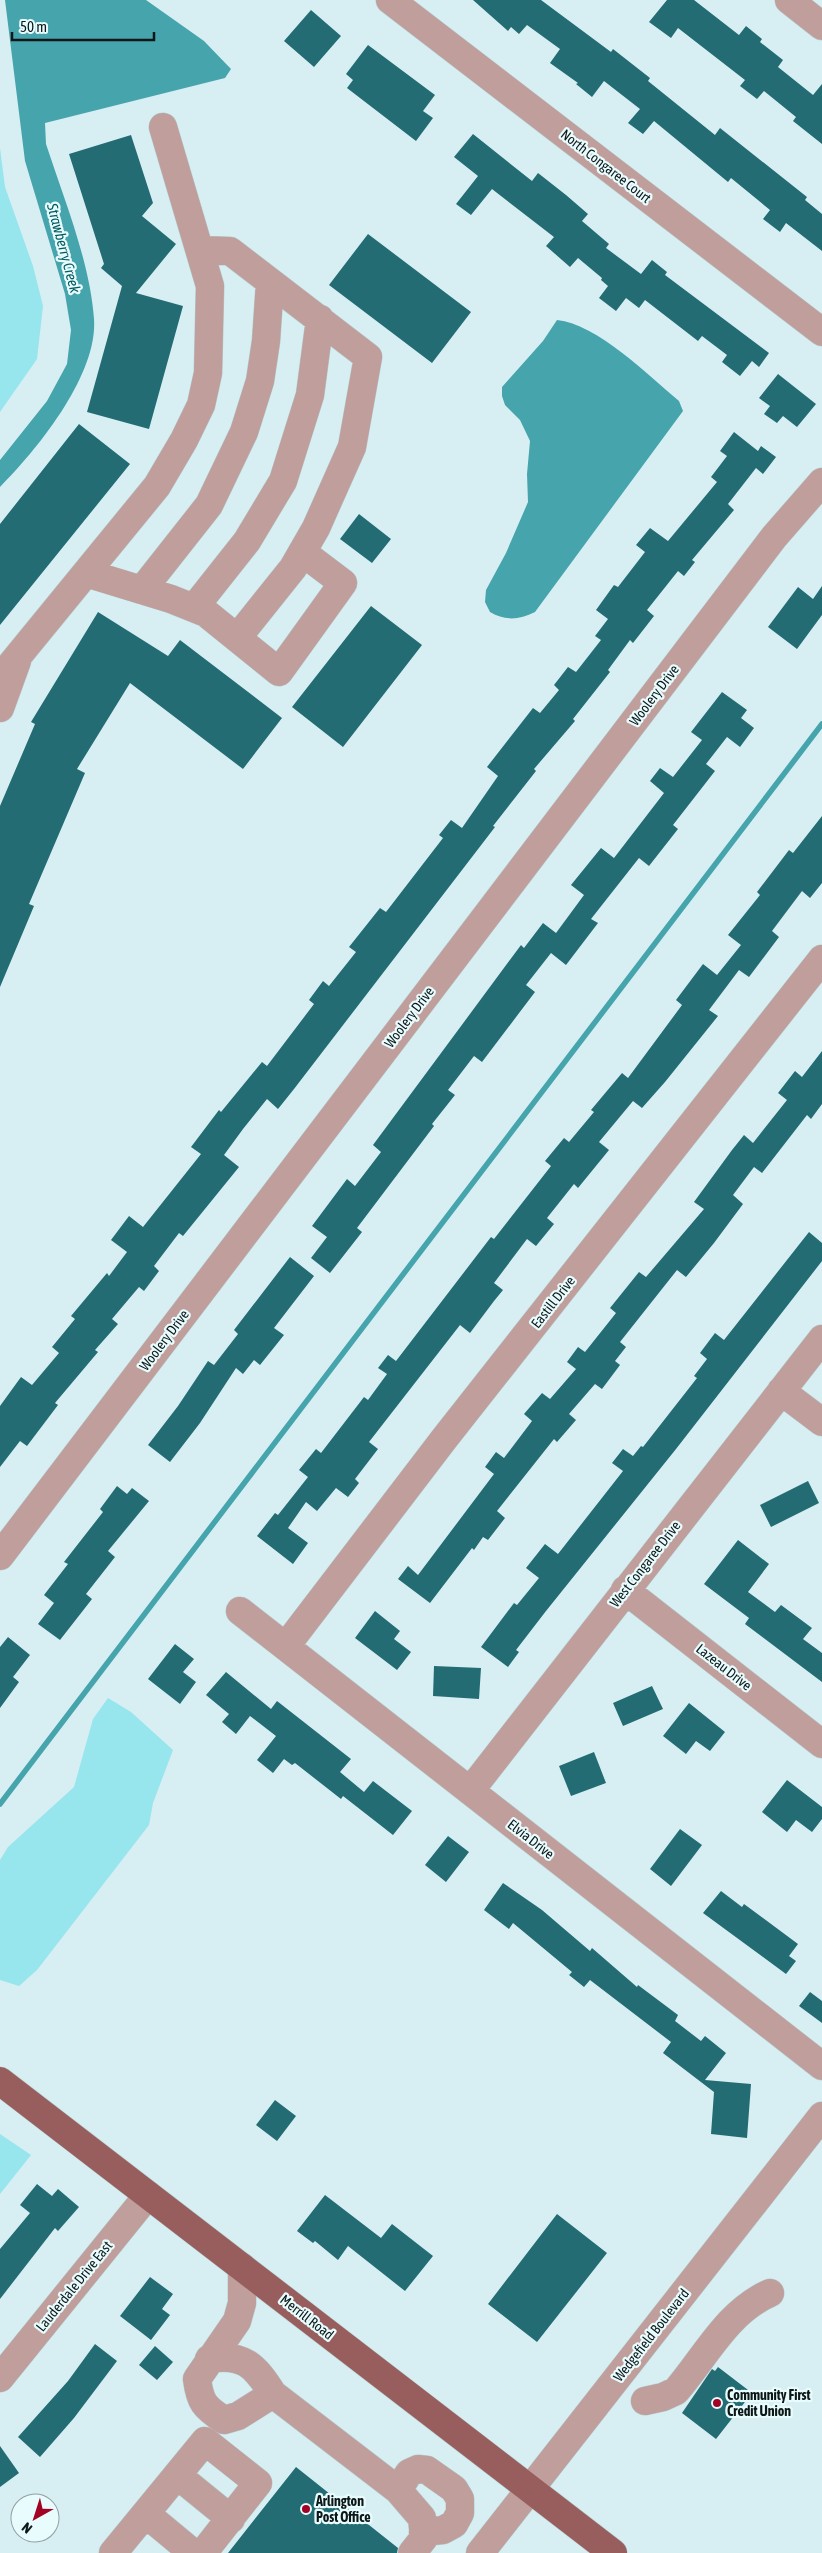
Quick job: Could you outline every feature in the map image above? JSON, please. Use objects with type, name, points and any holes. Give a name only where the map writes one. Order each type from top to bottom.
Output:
[{"type":"main road","name":"Merrill Road","points":[[0,2081],[613,2553]]},
{"type":"street","name":"North Congaree Court","points":[[390,0],[822,332]]},
{"type":"street","points":[[789,0],[822,26]]},
{"type":"street","points":[[0,678],[156,486],[184,440],[201,405],[208,374],[210,286],[164,127]]},
{"type":"street","points":[[200,250],[230,250],[368,357],[352,447],[316,528],[292,568],[237,638]]},
{"type":"street","points":[[142,590],[209,505],[244,432],[260,381],[266,341],[270,282]]},
{"type":"street","points":[[194,608],[247,541],[283,481],[310,395],[320,320]]},
{"type":"street","name":"Woolery Drive","points":[[0,1556],[774,537],[822,482]]},
{"type":"street","points":[[86,573],[142,590],[206,613],[279,672],[343,584],[302,552]]},
{"type":"street","points":[[0,708],[21,653]]},
{"type":"street","name":"Eastill Drive","points":[[286,1646],[444,1439],[822,959]]},
{"type":"street","name":"West Congaree Drive","points":[[470,1791],[822,1339]]},
{"type":"street","points":[[781,1391],[822,1422]]},
{"type":"street","name":"Lazeau Drive","points":[[625,1590],[822,1744]]},
{"type":"street","name":"Elvia Drive","points":[[240,1611],[822,2066]]},
{"type":"street","name":"Wedgefield Boulevard","points":[[480,2553],[822,2116]]},
{"type":"street","name":"Lauderdale Drive East","points":[[0,2378],[148,2195]]},
{"type":"street","points":[[242,2267],[242,2303],[237,2322],[209,2359],[197,2379],[199,2398],[210,2410],[224,2420],[238,2416],[273,2394]]},
{"type":"street","points":[[645,2401],[663,2397],[676,2391],[735,2315],[752,2301],[770,2293]]},
{"type":"street","points":[[209,2359],[228,2356],[242,2360],[260,2374],[273,2394],[398,2490],[422,2518],[418,2542]]},
{"type":"street","points":[[116,2552],[205,2440],[258,2483],[203,2553]]},
{"type":"street","points":[[398,2490],[409,2473],[418,2469],[427,2470],[454,2489],[460,2499],[460,2513],[454,2524],[418,2542]]},
{"type":"street","points":[[177,2475],[231,2519]]},
{"type":"street","points":[[146,2514],[193,2553]]},
{"type":"shaded area","points":[[0,148],[5,187],[33,266],[43,306],[37,359],[0,412]]},
{"type":"shaded area","points":[[108,1698],[131,1712],[173,1750],[153,1803],[149,1825],[37,1970],[19,1986],[0,1980],[0,1860],[8,1847],[74,1787],[93,1719]]},
{"type":"shaded area","points":[[0,2134],[31,2155],[0,2194]]},
{"type":"water","name":"Strawberry Creek","points":[[5,0],[146,0],[204,41],[231,69],[225,78],[45,123],[46,144],[82,253],[92,297],[93,341],[76,387],[62,410],[31,453],[0,487],[0,460],[47,401],[67,364],[71,330],[65,294],[25,161]]},
{"type":"water","points":[[557,320],[589,331],[621,352],[679,401],[683,411],[535,612],[518,618],[501,617],[490,612],[485,602],[486,590],[506,553],[528,502],[527,474],[530,441],[520,420],[505,405],[502,387],[543,341]]},
{"type":"building","points":[[473,0],[541,0],[611,52],[613,49],[650,78],[648,81],[715,135],[720,128],[807,197],[805,200],[822,214],[822,251],[786,223],[780,232],[763,219],[770,210],[731,178],[728,182],[654,121],[643,134],[628,123],[640,109],[604,81],[592,97],[576,84],[578,83],[550,63],[560,49],[527,25],[519,34],[511,27],[508,31]]},
{"type":"building","points":[[667,0],[694,0],[739,35],[746,26],[762,39],[760,42],[783,60],[778,67],[813,95],[822,84],[822,144],[793,121],[796,117],[764,91],[757,99],[740,86],[745,80],[678,28],[671,38],[649,22]]},
{"type":"building","points":[[311,10],[341,36],[314,67],[284,41]]},
{"type":"building","points":[[368,45],[435,95],[423,111],[433,118],[416,141],[347,88],[353,80],[346,74]]},
{"type":"building","points":[[473,134],[532,181],[538,173],[566,195],[588,214],[582,221],[609,244],[606,248],[641,274],[652,260],[667,272],[665,275],[769,353],[759,367],[752,361],[740,376],[722,362],[727,355],[702,336],[698,341],[645,300],[639,308],[626,298],[616,311],[599,298],[608,286],[601,280],[602,278],[578,258],[570,267],[546,246],[554,237],[492,189],[471,215],[456,204],[478,176],[454,157]]},
{"type":"building","points":[[131,135],[153,203],[142,216],[176,244],[136,293],[183,306],[149,429],[87,412],[122,286],[101,268],[104,264],[69,154]]},
{"type":"building","points":[[368,234],[471,312],[432,363],[329,285]]},
{"type":"building","points":[[778,374],[816,404],[797,427],[783,416],[777,423],[764,414],[770,406],[759,398]]},
{"type":"building","points":[[79,424],[130,464],[0,625],[0,524]]},
{"type":"building","points":[[734,432],[758,451],[761,446],[776,457],[763,474],[756,468],[728,504],[734,510],[692,560],[695,562],[684,576],[678,571],[647,610],[654,616],[633,643],[630,640],[608,670],[610,672],[573,719],[575,721],[534,769],[536,771],[493,826],[495,827],[294,1089],[278,1109],[267,1099],[243,1129],[224,1155],[239,1167],[183,1236],[179,1233],[154,1266],[159,1271],[144,1291],[139,1287],[112,1319],[118,1324],[95,1350],[98,1352],[55,1403],[58,1405],[27,1446],[20,1441],[0,1467],[0,1406],[21,1377],[32,1385],[59,1353],[52,1347],[75,1319],[71,1316],[107,1273],[109,1276],[127,1252],[111,1240],[129,1216],[143,1227],[201,1154],[191,1147],[219,1110],[221,1112],[262,1062],[267,1066],[314,1004],[309,1000],[323,981],[329,986],[356,952],[349,947],[380,908],[386,912],[443,838],[439,835],[451,820],[462,828],[498,776],[487,767],[533,708],[540,713],[559,690],[554,685],[568,667],[576,672],[601,640],[595,636],[608,619],[596,610],[614,585],[618,587],[645,552],[636,545],[650,528],[668,541],[717,482],[711,477],[727,456],[720,451]]},
{"type":"building","points":[[359,514],[391,539],[372,563],[340,539]]},
{"type":"building","points":[[822,586],[822,615],[797,649],[768,627],[798,587],[813,599]]},
{"type":"building","points":[[371,606],[422,645],[343,747],[292,707]]},
{"type":"building","points":[[98,612],[168,656],[180,640],[282,718],[243,769],[130,683],[77,769],[85,773],[29,904],[34,906],[0,987],[0,806],[35,724],[31,722]]},
{"type":"building","points":[[722,692],[747,710],[741,718],[754,728],[740,747],[727,737],[706,764],[715,771],[673,825],[678,829],[649,866],[639,858],[591,919],[598,923],[566,965],[551,953],[526,985],[535,992],[482,1062],[474,1056],[448,1090],[455,1095],[357,1228],[362,1232],[330,1273],[311,1258],[327,1237],[312,1226],[347,1179],[355,1186],[381,1152],[373,1145],[521,945],[524,948],[543,923],[556,933],[584,895],[571,885],[601,848],[614,858],[664,793],[650,781],[660,768],[673,777],[702,740],[691,732]]},
{"type":"building","points":[[822,816],[822,883],[810,898],[802,891],[772,931],[779,937],[749,977],[739,970],[709,1010],[718,1016],[665,1082],[642,1108],[633,1101],[599,1142],[609,1150],[578,1188],[574,1184],[547,1218],[554,1224],[536,1246],[527,1239],[494,1283],[503,1290],[470,1333],[460,1325],[369,1442],[378,1449],[355,1479],[359,1483],[348,1497],[336,1488],[317,1511],[306,1502],[288,1528],[308,1543],[293,1564],[257,1536],[275,1513],[278,1515],[308,1477],[299,1470],[316,1449],[321,1453],[364,1397],[368,1400],[387,1374],[378,1368],[388,1355],[396,1361],[491,1237],[494,1239],[551,1166],[545,1161],[564,1138],[569,1142],[594,1112],[591,1110],[622,1073],[628,1078],[682,1005],[676,1000],[703,964],[717,975],[741,945],[728,935],[760,895],[757,892],[789,850],[793,853]]},
{"type":"building","points":[[822,1051],[822,1104],[811,1119],[807,1115],[762,1173],[754,1167],[733,1195],[743,1204],[686,1277],[677,1270],[620,1342],[626,1347],[615,1361],[620,1365],[602,1389],[595,1384],[569,1414],[576,1420],[557,1442],[554,1439],[497,1511],[505,1518],[488,1540],[483,1537],[474,1550],[472,1548],[430,1603],[398,1579],[408,1566],[418,1575],[494,1474],[485,1467],[496,1452],[504,1458],[532,1421],[524,1414],[542,1393],[550,1399],[576,1369],[567,1362],[578,1347],[585,1352],[616,1313],[610,1308],[639,1272],[646,1277],[704,1209],[694,1202],[732,1150],[744,1135],[753,1143],[787,1100],[778,1093],[795,1071],[802,1077]]},
{"type":"building","points":[[809,1232],[822,1243],[822,1261],[676,1449],[546,1611],[516,1650],[519,1652],[508,1667],[481,1647],[514,1603],[517,1605],[539,1578],[526,1568],[545,1544],[558,1554],[623,1471],[612,1463],[623,1449],[633,1456],[641,1446],[643,1447],[697,1378],[694,1376],[707,1359],[700,1353],[715,1333],[724,1340]]},
{"type":"building","points":[[290,1257],[314,1276],[274,1328],[284,1335],[260,1365],[254,1360],[243,1374],[236,1368],[200,1423],[170,1462],[148,1445],[178,1406],[208,1361],[214,1365],[238,1334],[234,1330]]},
{"type":"building","points":[[808,1481],[819,1503],[771,1527],[760,1505]]},
{"type":"building","points":[[117,1486],[127,1494],[132,1488],[149,1501],[108,1551],[115,1557],[86,1594],[92,1599],[60,1640],[38,1624],[54,1603],[44,1595],[68,1564],[64,1562],[103,1512],[100,1509]]},
{"type":"building","points":[[738,1540],[769,1564],[748,1592],[775,1612],[781,1605],[812,1628],[803,1639],[822,1653],[822,1682],[745,1624],[749,1618],[704,1584]]},
{"type":"building","points":[[375,1611],[400,1631],[394,1639],[411,1652],[397,1670],[355,1638]]},
{"type":"building","points":[[8,1637],[30,1655],[13,1677],[19,1682],[0,1708],[0,1647]]},
{"type":"building","points":[[175,1644],[194,1659],[183,1672],[196,1682],[180,1704],[148,1679]]},
{"type":"building","points":[[434,1666],[481,1668],[479,1699],[433,1696]]},
{"type":"building","points":[[226,1672],[271,1709],[277,1701],[351,1759],[340,1772],[364,1792],[373,1781],[412,1811],[393,1835],[343,1796],[341,1799],[295,1763],[292,1765],[284,1759],[273,1773],[257,1760],[276,1736],[250,1716],[236,1734],[222,1722],[229,1714],[206,1695]]},
{"type":"building","points":[[652,1686],[663,1709],[623,1726],[613,1703]]},
{"type":"building","points":[[689,1703],[725,1732],[710,1751],[696,1741],[686,1754],[663,1736]]},
{"type":"building","points":[[594,1752],[606,1783],[571,1796],[559,1766]]},
{"type":"building","points":[[787,1780],[822,1807],[822,1819],[812,1832],[796,1820],[787,1832],[762,1812]]},
{"type":"building","points":[[680,1829],[702,1845],[671,1886],[650,1869]]},
{"type":"building","points":[[448,1836],[469,1852],[446,1882],[425,1865]]},
{"type":"building","points":[[503,1883],[542,1910],[590,1951],[592,1948],[637,1987],[638,1985],[678,2015],[675,2021],[701,2041],[705,2036],[726,2053],[705,2080],[751,2084],[747,2138],[711,2134],[714,2092],[663,2053],[671,2042],[590,1980],[584,1987],[569,1975],[572,1972],[513,1923],[509,1929],[484,1910]]},
{"type":"building","points":[[721,1891],[742,1907],[744,1904],[798,1944],[789,1956],[796,1961],[786,1974],[703,1913]]},
{"type":"building","points":[[810,1992],[822,2001],[822,2023],[799,2006]]},
{"type":"building","points":[[275,2100],[296,2116],[277,2141],[256,2125]]},
{"type":"building","points":[[37,2184],[52,2196],[58,2189],[79,2207],[58,2231],[55,2228],[0,2299],[0,2249],[30,2213],[20,2205]]},
{"type":"building","points":[[325,2195],[381,2238],[392,2224],[433,2256],[405,2291],[348,2246],[338,2260],[315,2241],[313,2243],[297,2231]]},
{"type":"building","points":[[557,2214],[607,2253],[537,2342],[488,2304]]},
{"type":"building","points":[[150,2277],[173,2294],[162,2309],[170,2315],[151,2340],[120,2316]]},
{"type":"building","points":[[95,2344],[117,2361],[74,2418],[40,2457],[18,2437],[68,2381]]},
{"type":"building","points":[[155,2346],[173,2362],[157,2380],[139,2365]]},
{"type":"building","name":"Community First Credit Union","points":[[718,2367],[752,2393],[716,2439],[682,2413],[712,2369],[715,2371]]},
{"type":"building","points":[[0,2446],[19,2473],[0,2487]]},
{"type":"building","name":"Arlington Post Office","points":[[296,2467],[398,2548],[397,2553],[228,2553]]},
{"type":"waterway","points":[[0,1804],[822,724]]},
{"type":"place","name":"Community First Credit Union","points":[[717,2403]]},
{"type":"place","name":"Arlington Post Office","points":[[306,2509]]}]
